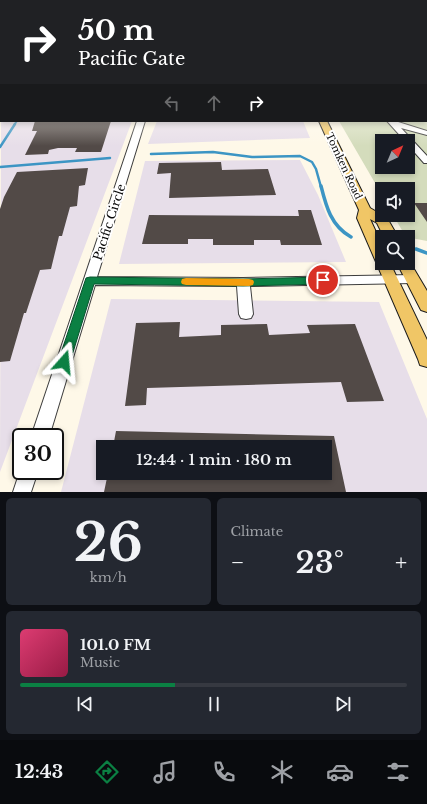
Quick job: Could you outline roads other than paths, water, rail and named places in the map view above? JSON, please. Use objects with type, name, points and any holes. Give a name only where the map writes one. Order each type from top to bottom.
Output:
[{"type":"main road","name":"Tomken Road","points":[[323,122],[365,210],[382,220],[387,230]]},
{"type":"main road","name":"Tomken Road","points":[[365,210],[363,218],[375,245]]},
{"type":"main road","points":[[386,270],[427,359]]},
{"type":"main road","points":[[408,270],[427,306]]},
{"type":"street","name":"Pacific Circle","points":[[43,428],[141,122]]},
{"type":"street","points":[[392,122],[427,133]]},
{"type":"street","points":[[392,122],[427,161]]},
{"type":"street","points":[[90,281],[243,282],[391,279],[413,280]]},
{"type":"street","points":[[243,282],[246,314]]},
{"type":"street","points":[[22,492],[25,480]]},
{"type":"waterway","points":[[0,147],[15,124]]},
{"type":"waterway","points":[[151,154],[213,152],[252,157],[300,156],[312,162],[316,169],[321,187]]},
{"type":"waterway","points":[[0,167],[110,158]]},
{"type":"waterway","points":[[321,186],[330,215],[339,227],[351,237]]},
{"type":"waterway","points":[[416,249],[427,253]]}]
